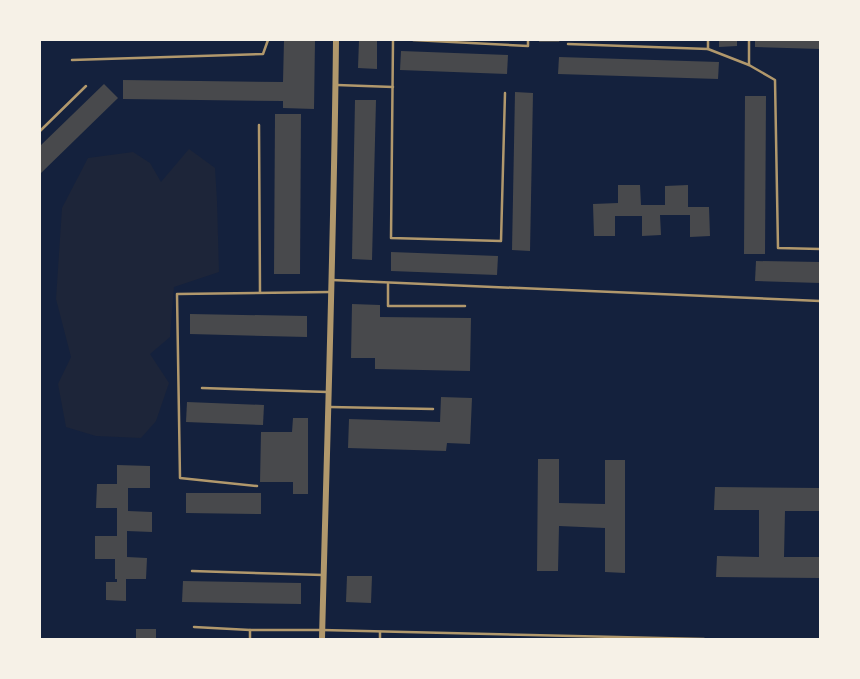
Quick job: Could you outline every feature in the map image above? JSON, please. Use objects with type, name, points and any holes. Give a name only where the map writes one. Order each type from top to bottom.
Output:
[{"type":"street","points":[[322,639],[330,392],[336,40]]},
{"type":"lane","points":[[72,60],[262,54],[268,40]]},
{"type":"lane","points":[[393,40],[391,238],[501,242],[505,94]]},
{"type":"lane","points":[[413,40],[528,46],[528,40]]},
{"type":"lane","points":[[708,40],[708,49]]},
{"type":"lane","points":[[749,40],[749,65]]},
{"type":"lane","points":[[568,44],[708,49],[749,65],[775,80],[778,248],[820,250]]},
{"type":"lane","points":[[335,85],[393,87]]},
{"type":"lane","points":[[40,131],[86,86]]},
{"type":"lane","points":[[260,125],[260,292]]},
{"type":"lane","points":[[331,280],[388,284],[820,301]]},
{"type":"lane","points":[[388,284],[388,306],[466,306]]},
{"type":"lane","points":[[257,486],[180,478],[177,294],[331,292]]},
{"type":"lane","points":[[202,388],[330,392]]},
{"type":"lane","points":[[329,407],[433,409]]},
{"type":"lane","points":[[192,571],[323,575]]},
{"type":"lane","points":[[194,627],[250,630],[704,639]]},
{"type":"lane","points":[[250,630],[250,639]]},
{"type":"lane","points":[[380,632],[380,639]]},
{"type":"lane","points":[[504,639],[505,635]]},
{"type":"shaded area","points":[[189,149],[215,168],[219,272],[174,287],[170,337],[150,354],[169,383],[156,421],[141,438],[96,436],[66,427],[58,384],[71,357],[56,299],[62,208],[88,158],[133,152],[150,163],[161,182]]},
{"type":"building","points":[[284,40],[315,40],[314,109],[283,108],[283,101],[123,99],[123,80],[283,82]]},
{"type":"building","points":[[359,40],[377,40],[377,69],[358,68]]},
{"type":"building","points":[[539,40],[560,40],[559,42],[539,42]]},
{"type":"building","points":[[719,40],[737,40],[737,46],[719,47]]},
{"type":"building","points":[[755,40],[820,40],[820,49],[755,47]]},
{"type":"building","points":[[401,51],[508,55],[507,74],[400,70]]},
{"type":"building","points":[[559,57],[719,62],[718,79],[558,74]]},
{"type":"building","points":[[104,84],[118,98],[40,174],[40,146]]},
{"type":"building","points":[[515,92],[533,93],[530,251],[512,250]]},
{"type":"building","points":[[745,96],[766,96],[765,254],[744,254]]},
{"type":"building","points":[[355,100],[376,100],[372,260],[352,259]]},
{"type":"building","points":[[275,114],[301,114],[300,274],[274,274]]},
{"type":"building","points":[[618,185],[640,185],[641,205],[665,205],[665,186],[688,185],[688,207],[709,207],[710,236],[690,237],[690,215],[660,215],[661,235],[642,236],[642,216],[615,216],[615,236],[594,236],[593,204],[618,203]]},
{"type":"building","points":[[391,252],[498,256],[497,275],[391,271]]},
{"type":"building","points":[[756,261],[820,262],[820,283],[755,281]]},
{"type":"building","points":[[352,304],[380,305],[380,317],[471,318],[470,371],[375,369],[375,358],[351,358]]},
{"type":"building","points":[[190,314],[307,316],[307,337],[190,334]]},
{"type":"building","points":[[441,397],[472,398],[470,444],[447,443],[446,451],[348,448],[349,419],[440,422]]},
{"type":"building","points":[[187,402],[264,405],[263,425],[186,422]]},
{"type":"building","points":[[293,418],[308,418],[308,494],[293,494],[293,482],[260,482],[261,432],[292,432]]},
{"type":"building","points":[[538,459],[559,459],[559,503],[605,504],[605,460],[625,460],[625,573],[605,572],[605,528],[559,526],[558,571],[537,571]]},
{"type":"building","points":[[117,465],[150,466],[150,488],[128,488],[128,511],[152,512],[152,532],[127,531],[127,557],[147,558],[146,579],[126,579],[126,601],[106,600],[106,582],[117,582],[117,579],[115,579],[115,559],[95,559],[95,536],[117,536],[117,508],[96,508],[97,484],[117,484]]},
{"type":"building","points":[[715,487],[820,488],[820,511],[785,511],[784,557],[820,557],[820,578],[716,577],[717,556],[759,557],[759,510],[714,510]]},
{"type":"building","points":[[186,493],[261,493],[261,514],[186,513]]},
{"type":"building","points":[[347,576],[372,576],[371,603],[346,602]]},
{"type":"building","points":[[183,581],[301,583],[301,604],[182,602]]},
{"type":"building","points":[[136,629],[156,629],[156,639],[136,639]]}]
